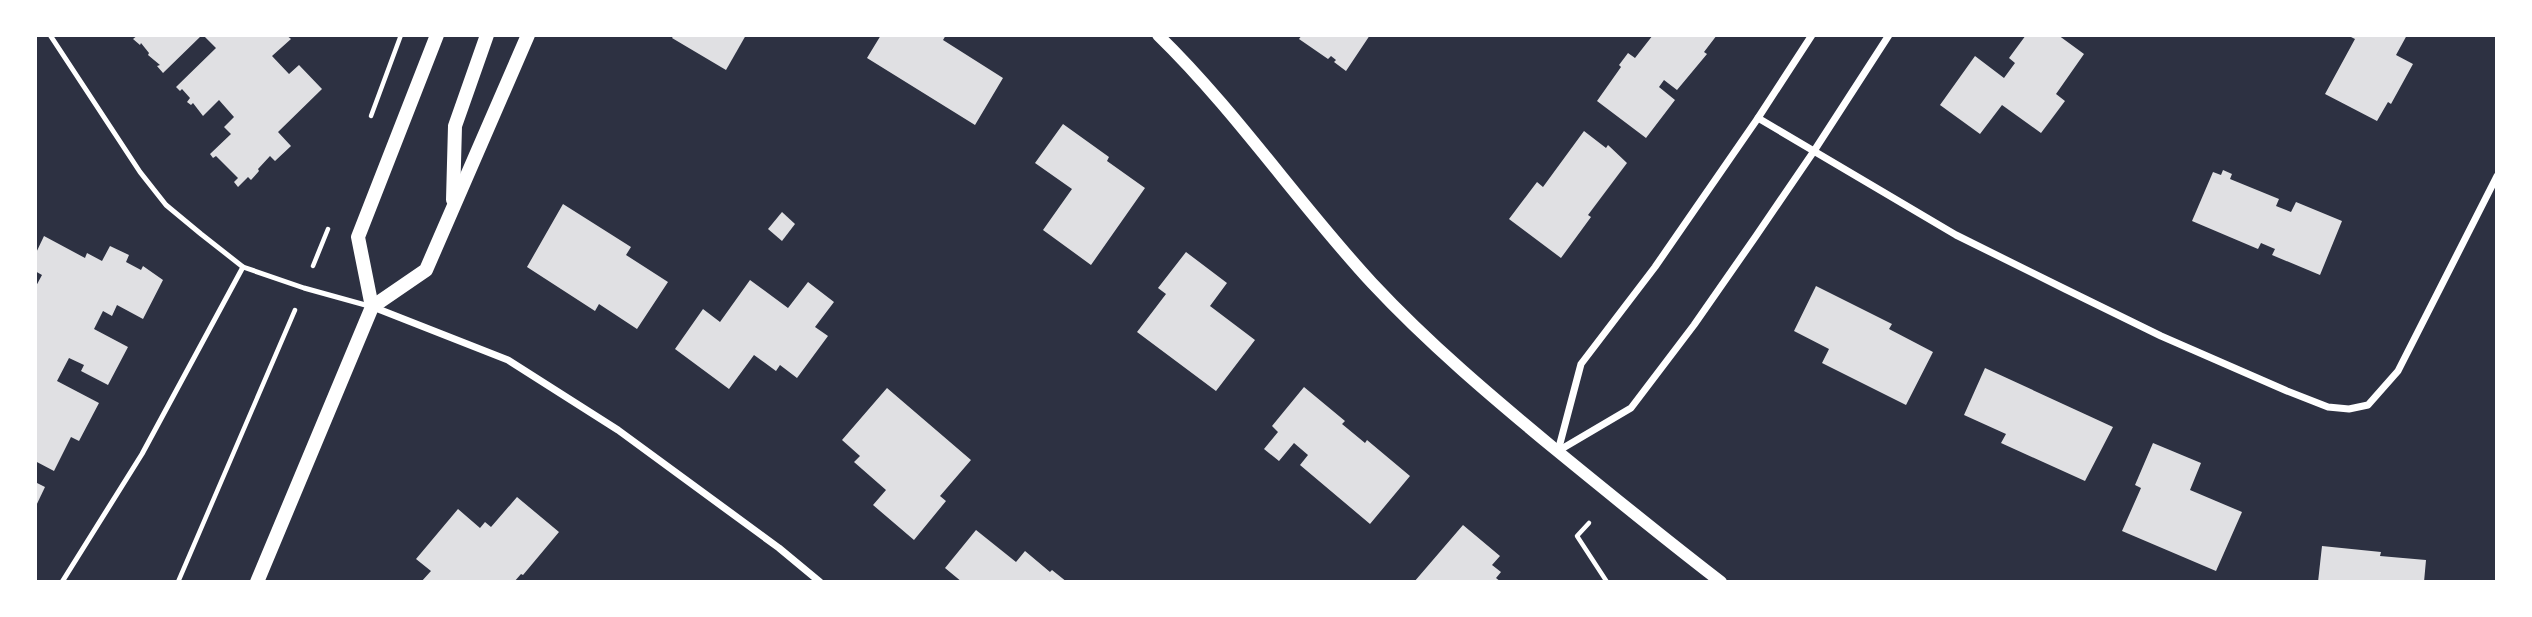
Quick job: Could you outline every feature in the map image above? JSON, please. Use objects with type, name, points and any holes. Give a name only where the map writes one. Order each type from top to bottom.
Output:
[{"type":"main road","points":[[372,307],[358,237],[437,35]]},
{"type":"main road","points":[[453,208],[455,126],[486,35]]},
{"type":"main road","points":[[257,582],[372,307],[426,270],[528,35]]},
{"type":"street","points":[[1158,35],[1220,102],[1373,284],[1472,381],[1651,529],[1721,582]]},
{"type":"street","points":[[1558,451],[1581,364],[1655,267],[1812,35]]},
{"type":"street","points":[[1558,451],[1631,408],[1694,325],[1814,152],[1889,35]]},
{"type":"street","points":[[1758,118],[1956,235],[2161,336],[2287,391],[2328,407],[2348,410],[2368,405],[2399,372],[2497,176]]},
{"type":"street","points":[[372,307],[508,360],[618,430],[779,548],[820,582]]},
{"type":"lane","points":[[50,35],[140,172],[166,205],[243,267],[372,307]]},
{"type":"lane","points":[[62,582],[142,454],[243,267]]},
{"type":"path","points":[[1589,523],[1577,536],[1607,582]]},
{"type":"building","points":[[138,35],[202,35],[163,73],[157,66],[160,65],[148,55],[141,43],[140,45],[133,39]]},
{"type":"building","points":[[203,35],[286,35],[291,39],[272,56],[289,74],[299,65],[322,89],[278,132],[291,146],[275,161],[270,156],[251,180],[248,177],[238,187],[234,182],[238,178],[216,156],[213,158],[210,154],[231,134],[224,127],[234,117],[219,100],[203,116],[193,103],[191,105],[187,102],[190,98],[182,89],[180,91],[176,87],[216,48]]},
{"type":"building","points":[[674,35],[746,35],[726,70],[672,38]]},
{"type":"building","points":[[881,35],[946,35],[943,40],[1003,78],[975,125],[867,58]]},
{"type":"building","points":[[1302,35],[1370,35],[1346,71],[1334,62],[1336,60],[1331,56],[1328,59],[1299,39]]},
{"type":"building","points":[[1653,35],[1717,35],[1704,52],[1707,54],[1677,90],[1664,80],[1659,87],[1675,100],[1646,138],[1597,101],[1628,53],[1635,58]]},
{"type":"building","points":[[2026,35],[2058,35],[2084,54],[2056,94],[2065,101],[2041,133],[2002,105],[1980,134],[1940,105],[1975,56],[2004,78],[2015,63],[2009,58]]},
{"type":"building","points":[[2347,35],[2407,35],[2396,55],[2413,64],[2391,104],[2388,102],[2377,121],[2325,94],[2355,39]]},
{"type":"building","points":[[1063,124],[1109,157],[1107,161],[1145,188],[1091,265],[1043,230],[1072,189],[1035,163]]},
{"type":"building","points":[[1584,131],[1606,148],[1608,145],[1627,163],[1588,215],[1591,217],[1561,258],[1509,219],[1537,182],[1543,187]]},
{"type":"building","points":[[2223,170],[2232,174],[2230,179],[2279,199],[2276,206],[2291,212],[2296,202],[2342,221],[2320,275],[2272,255],[2275,249],[2261,243],[2258,249],[2192,221],[2213,172],[2221,175]]},
{"type":"building","points":[[563,204],[631,247],[626,255],[668,282],[637,329],[599,304],[595,311],[527,267]]},
{"type":"building","points":[[782,212],[795,224],[782,241],[768,229]]},
{"type":"building","points":[[44,236],[85,258],[87,253],[102,261],[110,246],[129,255],[126,262],[141,270],[143,266],[163,280],[143,319],[117,305],[112,316],[103,311],[94,329],[128,347],[108,385],[81,371],[84,365],[69,358],[57,381],[99,403],[79,441],[71,437],[54,471],[35,461],[35,288],[42,275],[35,271],[35,255]]},
{"type":"building","points":[[1186,252],[1227,283],[1210,306],[1255,340],[1216,391],[1137,332],[1166,294],[1158,288]]},
{"type":"building","points":[[750,280],[788,308],[808,282],[834,302],[815,327],[828,336],[797,378],[780,365],[776,371],[754,355],[729,389],[675,349],[703,309],[720,322]]},
{"type":"building","points":[[1816,286],[1892,324],[1889,329],[1933,352],[1906,405],[1822,363],[1829,349],[1794,331]]},
{"type":"building","points":[[1985,368],[2113,427],[2085,481],[2001,443],[2006,434],[1964,415]]},
{"type":"building","points":[[1304,387],[1345,421],[1342,424],[1365,443],[1367,440],[1410,476],[1370,524],[1300,465],[1308,455],[1294,443],[1279,461],[1264,449],[1278,432],[1272,426]]},
{"type":"building","points":[[887,388],[971,460],[940,496],[946,501],[914,540],[873,505],[886,490],[854,462],[860,456],[842,440]]},
{"type":"building","points":[[2153,443],[2201,463],[2190,490],[2242,512],[2216,571],[2122,531],[2141,488],[2135,485]]},
{"type":"building","points":[[35,482],[45,487],[35,508]]},
{"type":"building","points":[[517,497],[559,532],[523,575],[514,582],[421,582],[431,571],[416,559],[458,509],[480,528],[485,522],[491,527]]},
{"type":"building","points":[[1463,525],[1500,556],[1492,565],[1501,572],[1496,578],[1501,582],[1414,582]]},
{"type":"building","points":[[976,530],[1016,562],[1025,551],[1067,582],[962,582],[945,568]]},
{"type":"building","points":[[2322,546],[2381,552],[2380,556],[2426,560],[2424,582],[2318,582]]}]
